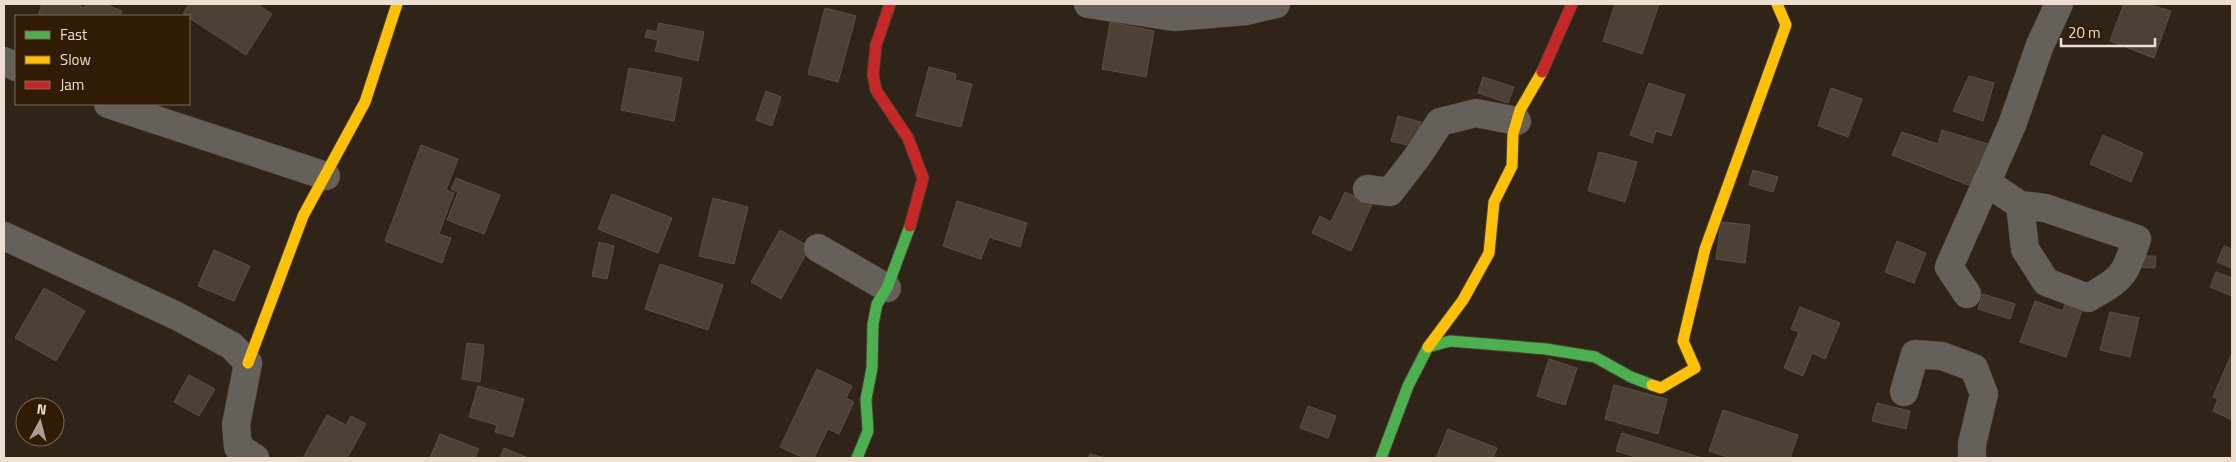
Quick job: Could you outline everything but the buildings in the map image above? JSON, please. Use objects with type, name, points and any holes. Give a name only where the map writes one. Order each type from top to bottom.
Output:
[{"type":"street","points":[[255,458],[238,447],[236,425],[248,363],[304,216],[366,102],[397,4]]},
{"type":"street","points":[[857,458],[868,431],[866,399],[872,368],[873,324],[877,304],[887,288],[905,242],[923,178],[908,138],[876,90],[873,74],[876,45],[890,4]]},
{"type":"street","points":[[1088,4],[1174,17],[1246,11],[1276,4]]},
{"type":"street","points":[[1381,458],[1408,386],[1428,347],[1463,300],[1489,254],[1494,202],[1512,166],[1513,134],[1516,121],[1520,110],[1539,78],[1572,4]]},
{"type":"street","points":[[1428,347],[1450,341],[1546,349],[1595,357],[1631,377],[1661,388],[1695,368],[1683,341],[1704,249],[1786,25],[1777,4]]},
{"type":"street","points":[[1967,294],[1949,267],[2012,125],[2040,45],[2059,4]]},
{"type":"street","points":[[111,105],[326,176]]},
{"type":"street","points":[[1367,189],[1390,192],[1417,157],[1440,122],[1476,113],[1516,121]]},
{"type":"street","points":[[1986,182],[2020,205]]},
{"type":"street","points":[[4,236],[177,316],[232,346],[248,363]]},
{"type":"street","points":[[818,248],[887,288]]},
{"type":"street","points":[[1904,392],[1915,354],[1942,356],[1974,368],[1984,394],[1972,444],[1972,458]]},
{"type":"traffic: fast","points":[[857,458],[868,431],[866,399],[872,368],[873,324],[877,304],[887,288],[910,226]]},
{"type":"traffic: fast","points":[[1381,458],[1408,386],[1428,347],[1450,341],[1546,349],[1595,357],[1631,377],[1652,385]]},
{"type":"traffic: slow","points":[[248,363],[303,216],[365,102],[397,4]]},
{"type":"traffic: slow","points":[[1652,385],[1661,388],[1695,368],[1683,341],[1705,249],[1786,25],[1777,4]]},
{"type":"traffic: slow","points":[[1428,347],[1463,300],[1489,253],[1494,202],[1512,166],[1513,134],[1520,110],[1542,72]]},
{"type":"traffic: jam","points":[[890,4],[876,45],[873,75],[876,90],[908,138],[923,178],[910,226]]},
{"type":"traffic: jam","points":[[1542,72],[1572,4]]}]
